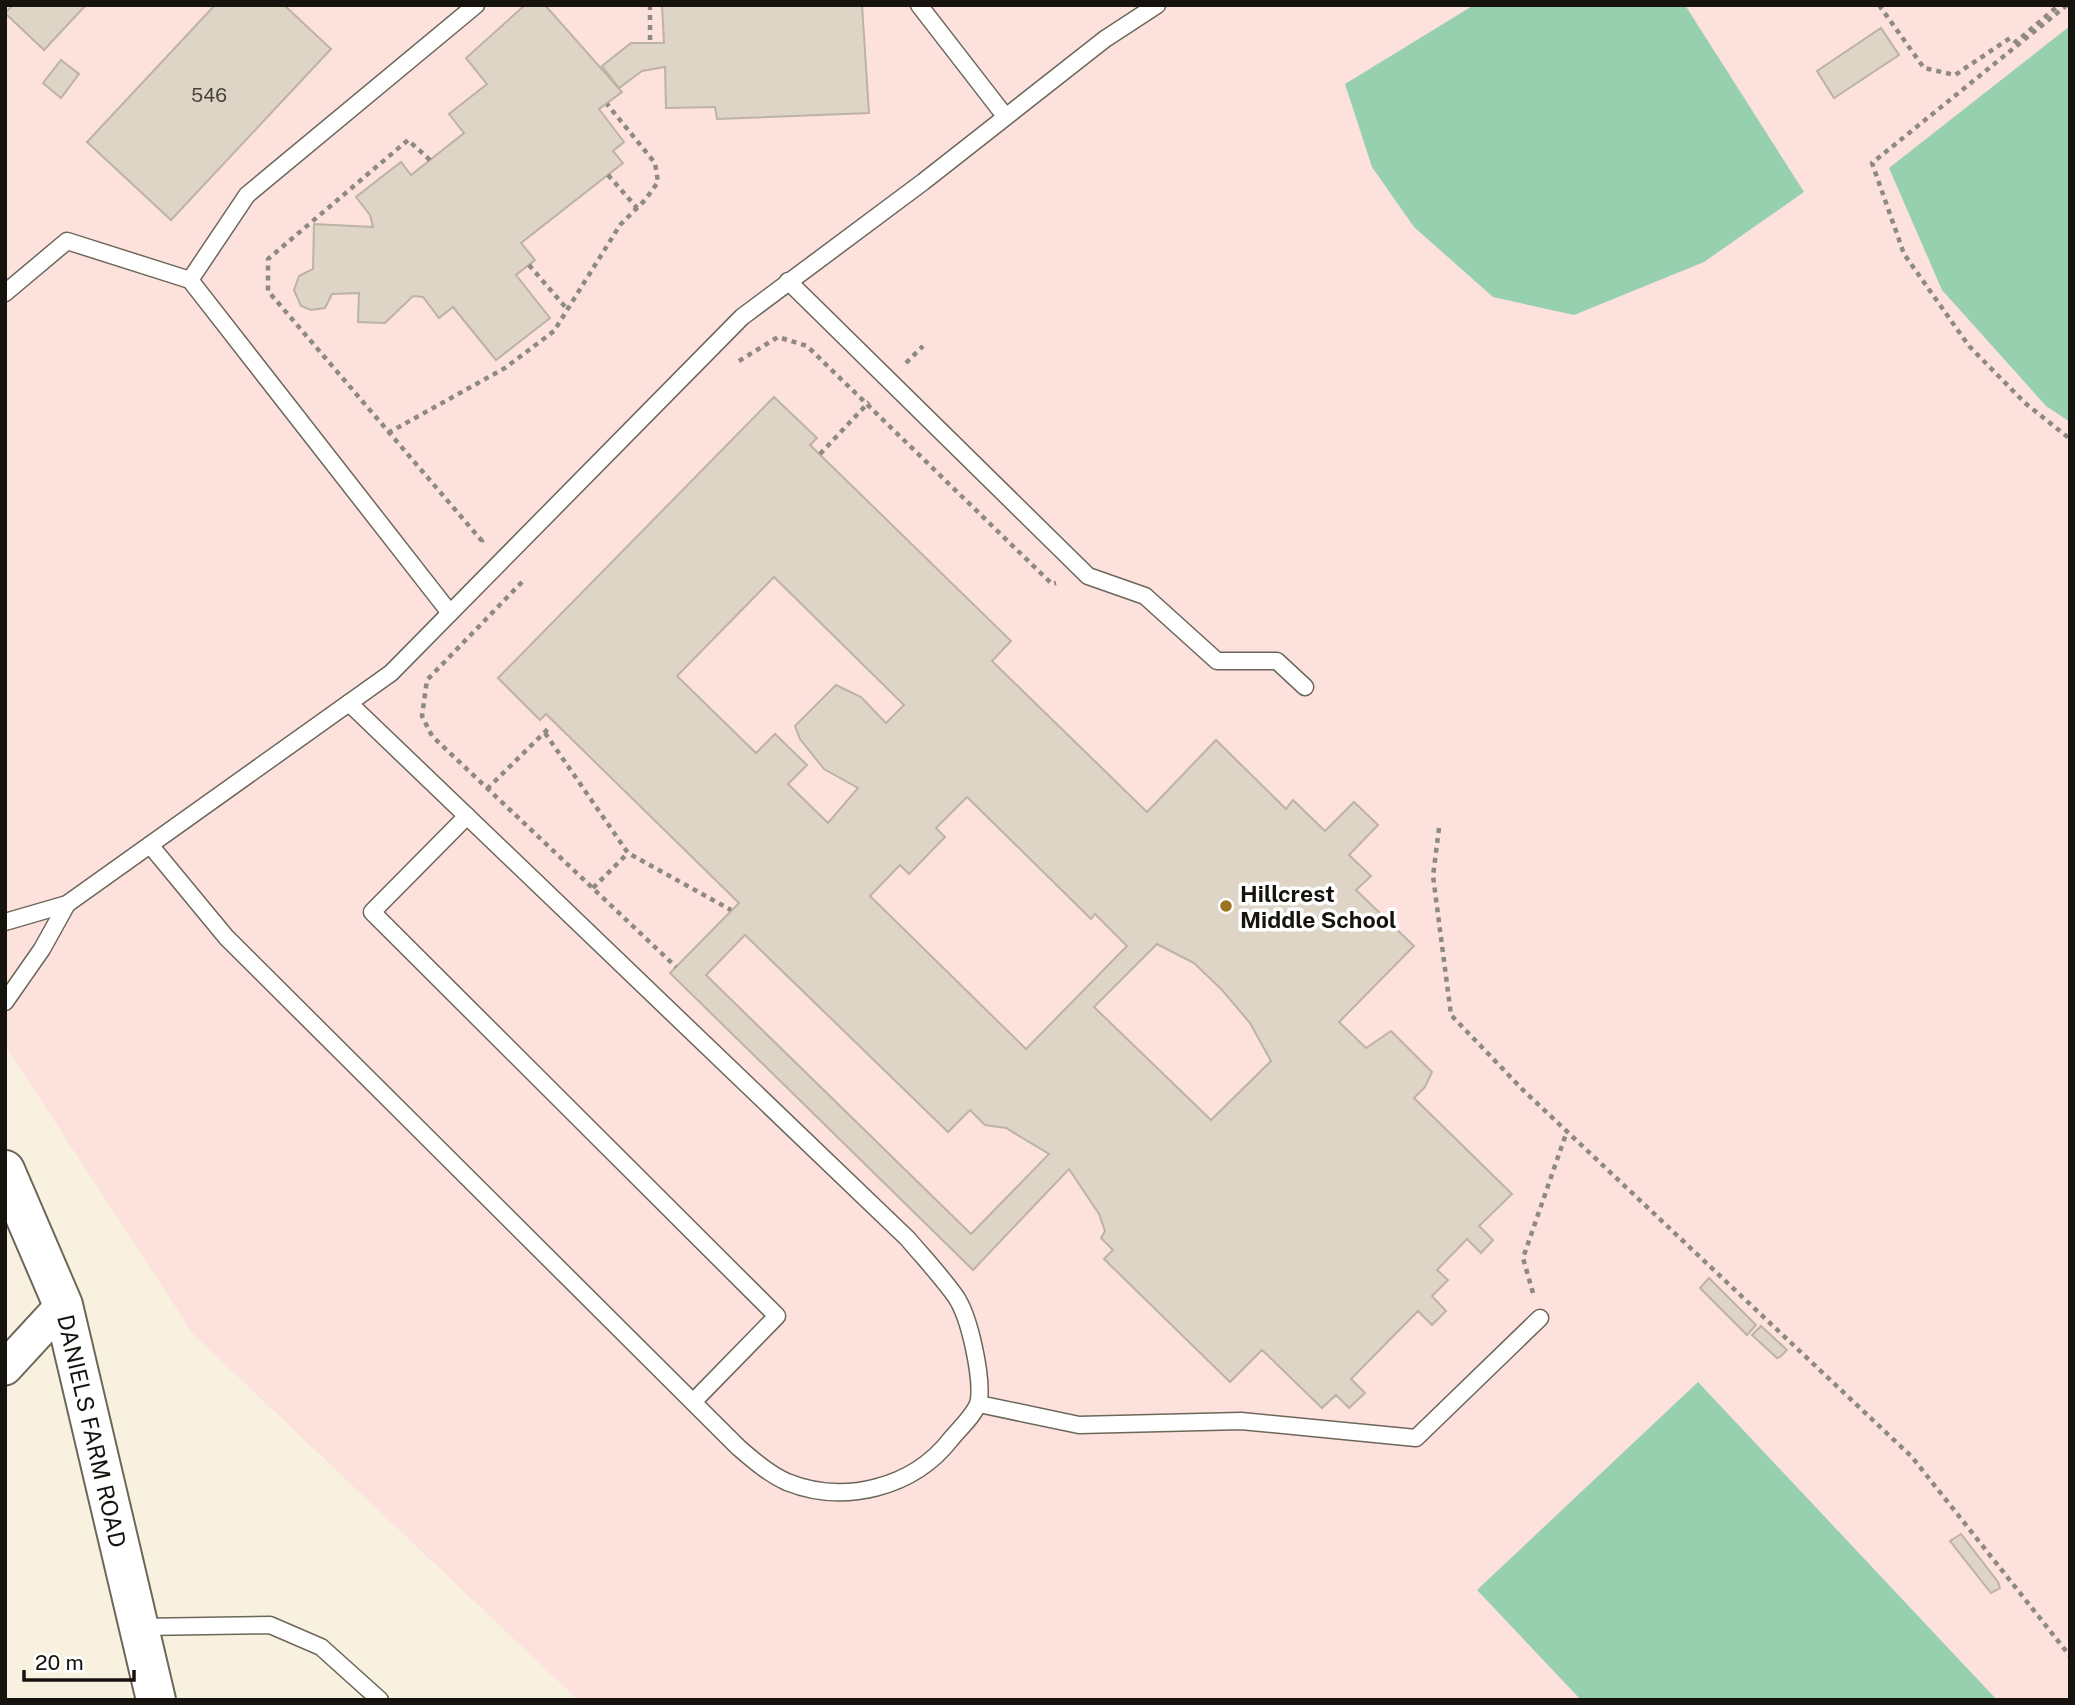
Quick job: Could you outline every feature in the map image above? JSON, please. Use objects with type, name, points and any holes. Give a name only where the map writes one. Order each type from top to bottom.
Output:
[{"type":"main road","name":"DANIELS FARM ROAD","points":[[5,1170],[62,1305],[156,1700]]},
{"type":"street","points":[[5,1368],[62,1305]]},
{"type":"lane","points":[[190,280],[247,195],[476,5]]},
{"type":"lane","points":[[919,5],[1005,116]]},
{"type":"lane","points":[[5,922],[67,904],[391,673],[742,317],[923,182],[1147,7]]},
{"type":"lane","points":[[5,293],[66,241],[190,280],[450,613]]},
{"type":"lane","points":[[788,281],[1088,576],[1145,596],[1217,661],[1277,661],[1305,687]]},
{"type":"lane","points":[[150,845],[226,937],[739,1448],[786,1481],[845,1493],[871,1491],[907,1477],[946,1446],[979,1404],[979,1368],[957,1300],[908,1239],[349,703]]},
{"type":"lane","points":[[467,816],[372,912],[777,1316],[694,1401]]},
{"type":"lane","points":[[5,1002],[42,949],[67,904]]},
{"type":"lane","points":[[979,1404],[1079,1424],[1241,1421],[1416,1438],[1540,1318]]},
{"type":"lane","points":[[139,1627],[270,1625],[321,1647],[380,1700]]},
{"type":"path","points":[[650,5],[650,43]]},
{"type":"path","points":[[1879,5],[1924,68],[1955,75],[2010,37],[2016,42],[2059,5]]},
{"type":"path","points":[[2067,5],[1872,163],[1904,254],[1918,275],[1969,346],[2025,403],[2070,439]]},
{"type":"path","points":[[388,433],[505,368],[554,331],[621,225],[658,182],[655,163],[607,104]]},
{"type":"path","points":[[430,160],[408,140],[268,259],[268,291],[482,541]]},
{"type":"path","points":[[608,175],[637,208]]},
{"type":"path","points":[[528,265],[567,309]]},
{"type":"path","points":[[735,363],[778,337],[807,346],[1052,583],[1088,576]]},
{"type":"path","points":[[527,578],[427,680],[422,716],[432,736],[676,967]]},
{"type":"path","points":[[487,789],[550,727]]},
{"type":"path","points":[[545,733],[628,853],[731,911]]},
{"type":"path","points":[[1439,828],[1433,876],[1451,1015],[1567,1131],[1912,1457],[2070,1656]]},
{"type":"path","points":[[593,888],[628,853]]},
{"type":"path","points":[[1540,1318],[1523,1258],[1567,1131]]},
{"type":"shaded area","points":[[5,5],[2070,5],[2070,1700],[578,1700],[193,1334],[5,1045]]},
{"type":"green space","points":[[1474,5],[1685,5],[1804,192],[1704,262],[1574,315],[1493,297],[1414,227],[1372,167],[1345,84]]},
{"type":"green space","points":[[2070,26],[2070,422],[2046,406],[1942,290],[1889,168]]},
{"type":"green space","points":[[1698,1382],[1997,1700],[1581,1700],[1477,1590]]},
{"type":"building","points":[[13,5],[86,5],[44,50],[5,13]]},
{"type":"building","points":[[215,5],[284,5],[331,49],[171,220],[87,142]]},
{"type":"building","points":[[525,5],[545,5],[622,92],[599,109],[624,142],[613,151],[623,163],[521,243],[535,260],[516,275],[550,318],[496,360],[453,307],[439,318],[423,297],[413,296],[385,323],[358,322],[359,293],[332,294],[325,308],[311,310],[301,306],[294,290],[299,276],[313,269],[314,224],[373,227],[370,215],[356,197],[401,162],[411,175],[464,133],[449,114],[487,84],[466,58]]},
{"type":"building","points":[[662,5],[862,5],[869,113],[717,119],[715,107],[666,108],[665,67],[642,71],[619,88],[602,66],[631,43],[664,43]]},
{"type":"building","points":[[1881,28],[1899,55],[1834,98],[1817,71]]},
{"type":"building","points":[[61,60],[79,74],[61,98],[43,83]]},
{"type":"building","name":"Hillcrest Middle School","points":[[774,397],[817,438],[810,445],[1011,641],[992,661],[1147,812],[1216,740],[1286,809],[1293,800],[1325,831],[1354,802],[1378,825],[1349,855],[1371,876],[1356,890],[1414,946],[1339,1022],[1366,1048],[1391,1031],[1432,1072],[1425,1087],[1414,1098],[1512,1194],[1479,1226],[1493,1240],[1481,1253],[1467,1239],[1437,1270],[1448,1280],[1432,1296],[1446,1311],[1432,1325],[1418,1311],[1351,1379],[1365,1393],[1349,1408],[1336,1395],[1322,1408],[1262,1350],[1230,1382],[1104,1259],[1113,1250],[1101,1238],[1105,1231],[1099,1214],[1069,1169],[973,1270],[670,973],[739,903],[546,714],[540,720],[498,678]],"holes":[[[774,577],[904,705],[886,723],[861,697],[836,685],[795,726],[800,739],[824,769],[858,788],[828,823],[788,784],[807,765],[775,734],[756,753],[677,676]],[[967,797],[1091,919],[1095,914],[1127,946],[1026,1049],[870,896],[900,865],[909,874],[945,837],[936,828]],[[745,935],[948,1132],[970,1110],[985,1125],[1006,1128],[1049,1154],[971,1234],[706,975]],[[1157,944],[1194,963],[1222,990],[1250,1023],[1271,1061],[1211,1120],[1094,1007]]]},
{"type":"building","points":[[1709,1278],[1756,1325],[1747,1335],[1700,1288]]},
{"type":"building","points":[[1761,1326],[1787,1350],[1780,1357],[1777,1358],[1752,1335]]},
{"type":"building","points":[[1961,1534],[2000,1588],[1991,1593],[1950,1541]]},
{"type":"place","name":"Hillcrest Middle School","points":[[1226,906]]}]
